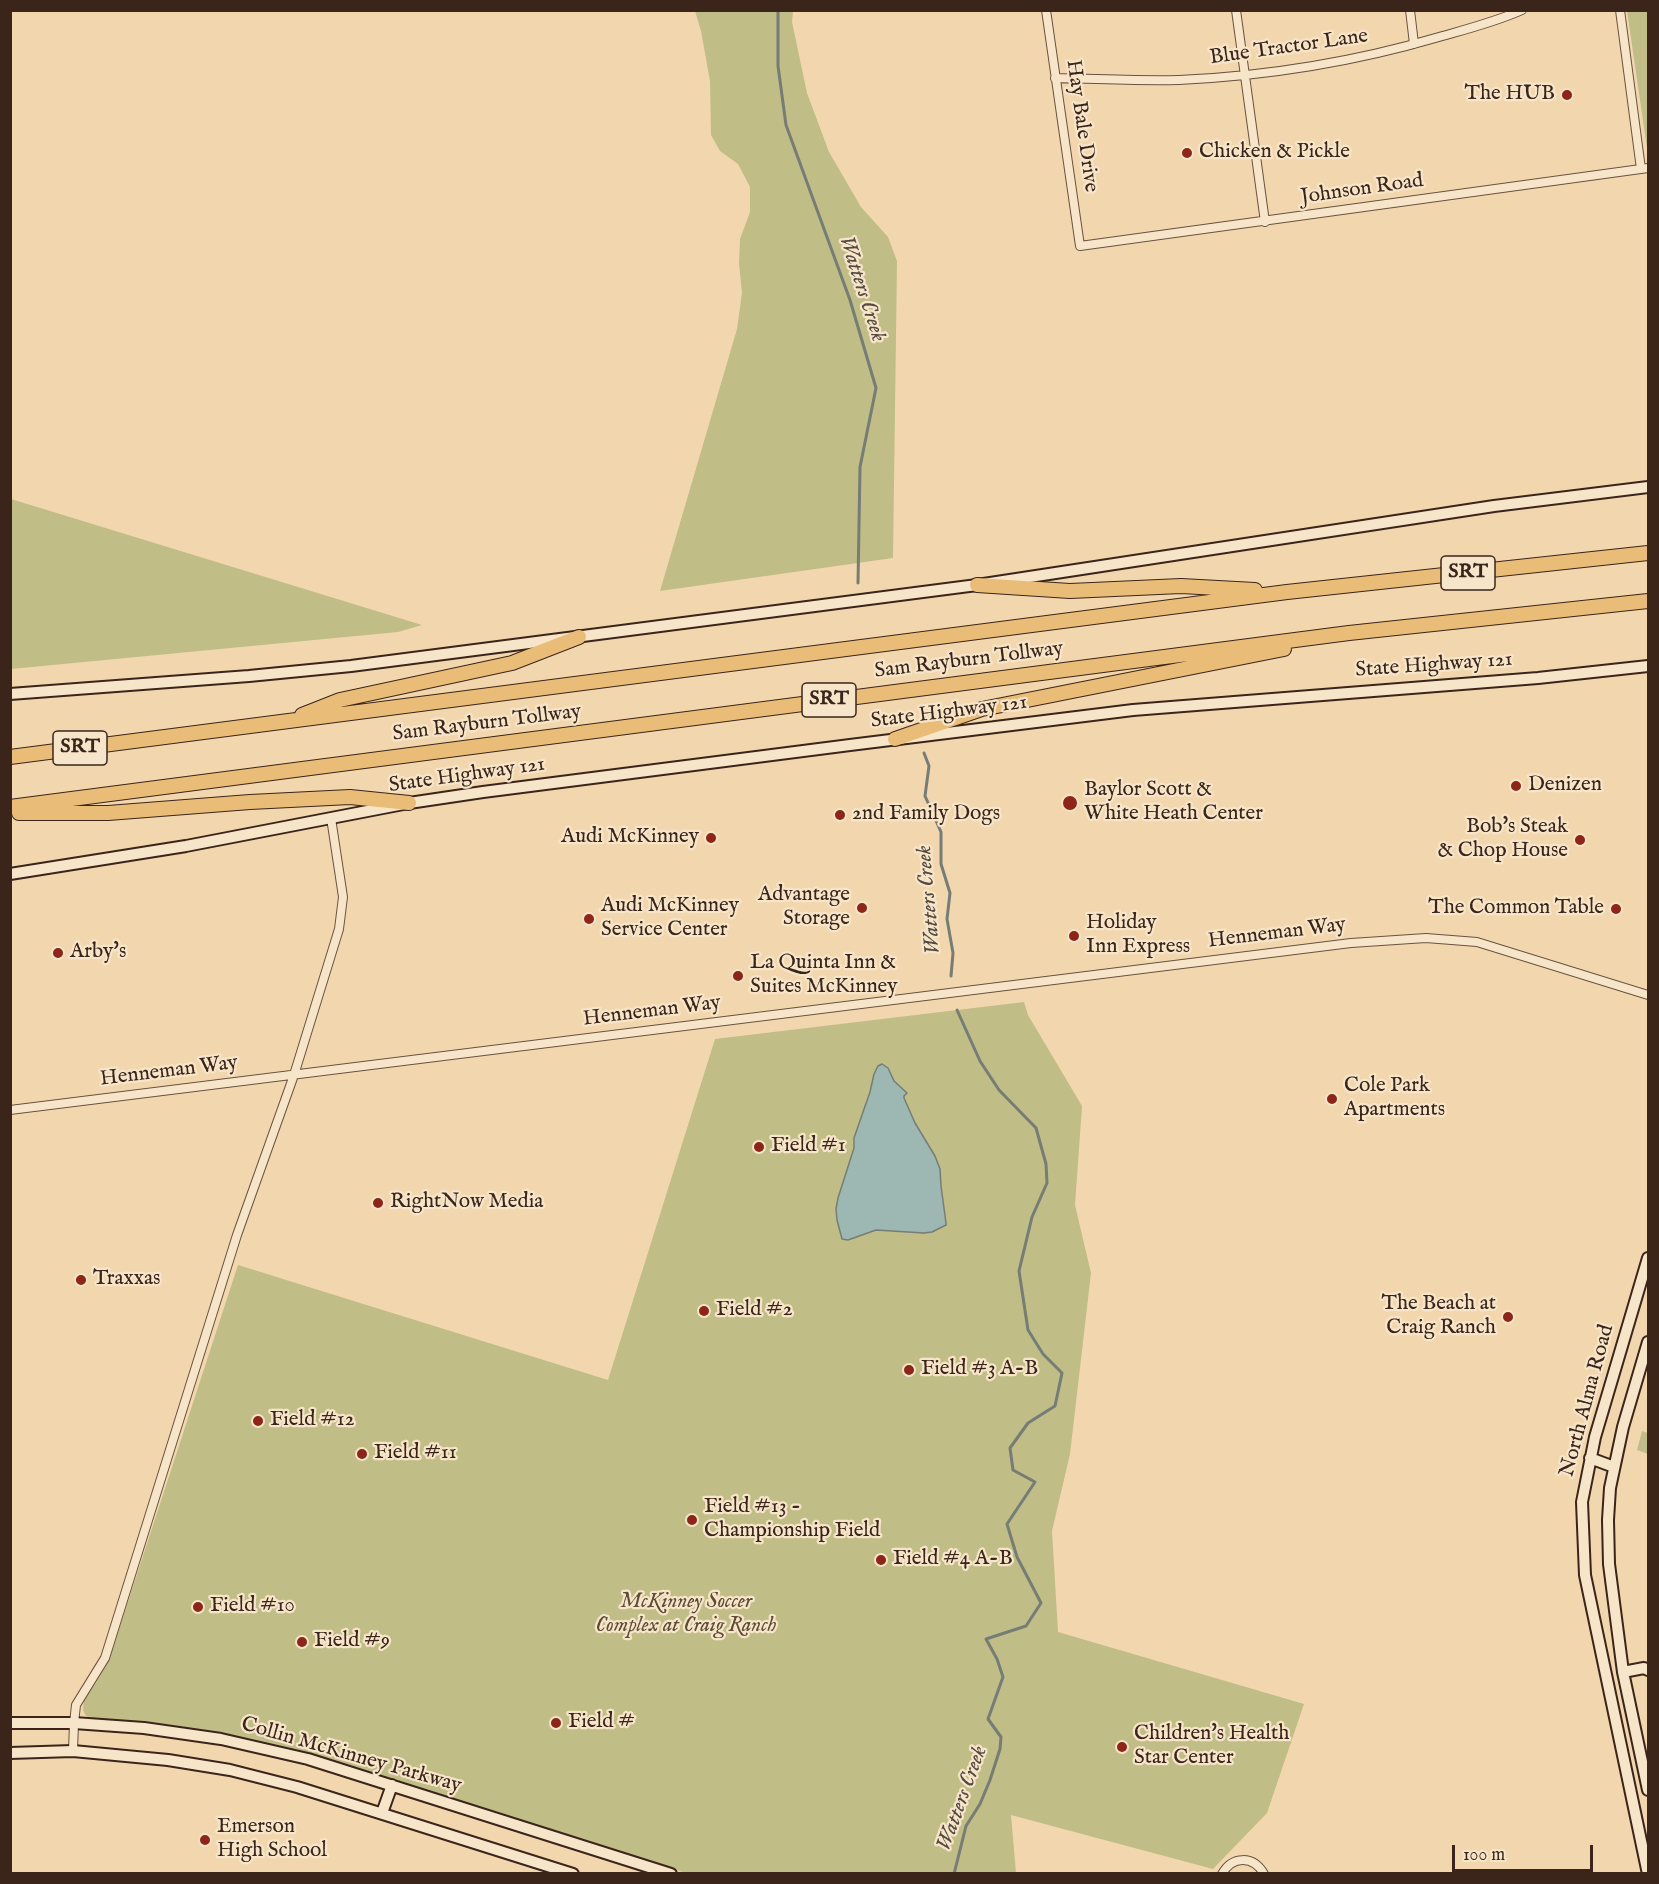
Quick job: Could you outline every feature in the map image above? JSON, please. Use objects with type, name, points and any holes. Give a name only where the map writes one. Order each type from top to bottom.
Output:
[{"type":"highway","name":"Sam Rayburn Tollway","points":[[10,757],[1287,592],[1648,554]]},
{"type":"highway","points":[[977,585],[1070,591],[1180,586],[1287,592]]},
{"type":"highway","name":"Sam Rayburn Tollway","points":[[10,807],[1349,633],[1648,601]]},
{"type":"highway","points":[[895,739],[982,709],[1254,656],[1349,633]]},
{"type":"highway","points":[[282,723],[340,700],[512,663],[579,637]]},
{"type":"highway","points":[[10,813],[108,813],[350,797],[409,804]]},
{"type":"main road","points":[[10,694],[351,666],[977,585],[1494,506],[1648,487]]},
{"type":"main road","name":"State Highway 121","points":[[10,874],[186,846],[483,792],[895,739],[1133,710],[1538,678],[1648,666]]},
{"type":"main road","name":"North Alma Road","points":[[1648,1258],[1590,1458],[1582,1502],[1584,1575],[1648,1874]]},
{"type":"main road","name":"North Alma Road","points":[[1648,1342],[1623,1426],[1610,1488],[1608,1520],[1609,1564],[1623,1672],[1648,1790]]},
{"type":"main road","points":[[1590,1458],[1614,1467]]},
{"type":"main road","points":[[1623,1672],[1644,1668],[1648,1670]]},
{"type":"main road","name":"Collin McKinney Parkway","points":[[10,1723],[74,1723],[144,1728],[221,1739],[308,1759],[671,1874]]},
{"type":"main road","points":[[10,1752],[73,1751],[168,1760],[230,1770],[297,1787],[573,1874]]},
{"type":"main road","points":[[382,1813],[392,1785]]},
{"type":"street","name":"Hay Bale Drive","points":[[1046,10],[1080,246]]},
{"type":"street","points":[[1236,10],[1265,222]]},
{"type":"street","points":[[1410,10],[1414,44]]},
{"type":"street","name":"Blue Tractor Lane","points":[[1055,78],[1152,80],[1245,75],[1328,64],[1414,44],[1498,20],[1521,10]]},
{"type":"street","points":[[1620,10],[1645,169]]},
{"type":"street","name":"Johnson Road","points":[[1080,246],[1645,169]]},
{"type":"street","points":[[73,1751],[76,1706],[105,1658],[237,1235],[294,1075],[339,929],[343,897],[331,818]]},
{"type":"street","name":"Henneman Way","points":[[10,1110],[1351,943],[1426,938],[1477,942],[1648,995]]},
{"type":"street","points":[[1222,1874],[1227,1865],[1235,1860],[1243,1859],[1257,1864],[1264,1874]]},
{"type":"green space","points":[[695,11],[793,11],[792,22],[807,93],[829,152],[861,207],[888,237],[897,261],[893,558],[660,591],[737,329],[742,293],[739,263],[740,239],[750,212],[750,187],[738,164],[720,151],[711,135],[710,81]]},
{"type":"green space","points":[[1627,11],[1648,11],[1648,155]]},
{"type":"green space","points":[[11,499],[422,625],[398,632],[11,669]]},
{"type":"green space","name":"McKinney Soccer Complex at Craig Ranch","points":[[1024,1002],[1028,1015],[1082,1106],[1075,1205],[1091,1273],[1070,1454],[1052,1531],[1058,1632],[1304,1704],[1267,1813],[1213,1869],[1011,1815],[1016,1873],[689,1874],[314,1755],[173,1726],[86,1716],[83,1710],[84,1699],[109,1660],[238,1265],[608,1380],[715,1039]]},
{"type":"green space","points":[[1642,1431],[1648,1433],[1648,1454],[1637,1450]]},
{"type":"water","points":[[882,1064],[888,1068],[894,1081],[907,1093],[904,1098],[915,1123],[935,1156],[940,1169],[946,1225],[932,1232],[876,1230],[848,1240],[842,1239],[837,1220],[838,1198],[874,1074],[878,1066]]},
{"type":"waterway","name":"Watters Creek","points":[[778,10],[778,66],[786,125],[850,300],[876,388],[860,467],[858,583]]},
{"type":"waterway","name":"Watters Creek","points":[[924,753],[929,766],[925,796],[941,832],[941,864],[950,893],[947,919],[953,953],[951,976]]},
{"type":"waterway","name":"Watters Creek","points":[[954,1874],[966,1826],[980,1804],[1000,1749],[1001,1737],[988,1719],[1003,1677],[997,1659],[986,1639],[1026,1626],[1041,1603],[1017,1557],[1007,1524],[1035,1482],[1013,1470],[1010,1448],[1028,1423],[1055,1406],[1062,1373],[1043,1354],[1028,1330],[1019,1271],[1032,1217],[1047,1183],[1046,1164],[1036,1128],[999,1090],[980,1061],[957,1010]]},
{"type":"place","name":"The HUB","points":[[1567,95]]},
{"type":"place","name":"Chicken & Pickle","points":[[1187,153]]},
{"type":"place","name":"Denizen","points":[[1516,786]]},
{"type":"place","name":"Baylor Scott & White Heath Center","points":[[1070,803]]},
{"type":"place","name":"2nd Family Dogs","points":[[840,815]]},
{"type":"place","name":"Audi McKinney","points":[[711,838]]},
{"type":"place","name":"Bob's Steak & Chop House","points":[[1580,840]]},
{"type":"place","name":"Advantage Storage","points":[[862,908]]},
{"type":"place","name":"The Common Table","points":[[1616,909]]},
{"type":"place","name":"Audi McKinney Service Center","points":[[589,919]]},
{"type":"place","name":"Holiday Inn Express","points":[[1074,936]]},
{"type":"place","name":"Arby's","points":[[58,953]]},
{"type":"place","name":"La Quinta Inn & Suites McKinney","points":[[738,976]]},
{"type":"place","name":"Cole Park Apartments","points":[[1332,1099]]},
{"type":"place","name":"Field #1","points":[[759,1147]]},
{"type":"place","name":"RightNow Media","points":[[378,1203]]},
{"type":"place","name":"Traxxas","points":[[81,1280]]},
{"type":"place","name":"Field #2","points":[[704,1311]]},
{"type":"place","name":"The Beach at Craig Ranch","points":[[1508,1317]]},
{"type":"place","name":"Field #3 A-B","points":[[909,1370]]},
{"type":"place","name":"Field #12","points":[[258,1421]]},
{"type":"place","name":"Field #11","points":[[362,1454]]},
{"type":"place","name":"Field #13 - Championship Field","points":[[692,1520]]},
{"type":"place","name":"Field #4 A-B","points":[[881,1560]]},
{"type":"place","name":"Field #10","points":[[198,1607]]},
{"type":"place","name":"Field #9","points":[[302,1642]]},
{"type":"place","name":"Field #","points":[[556,1723]]},
{"type":"place","name":"Children's Health Star Center","points":[[1122,1747]]},
{"type":"place","name":"Emerson High School","points":[[205,1840]]}]
